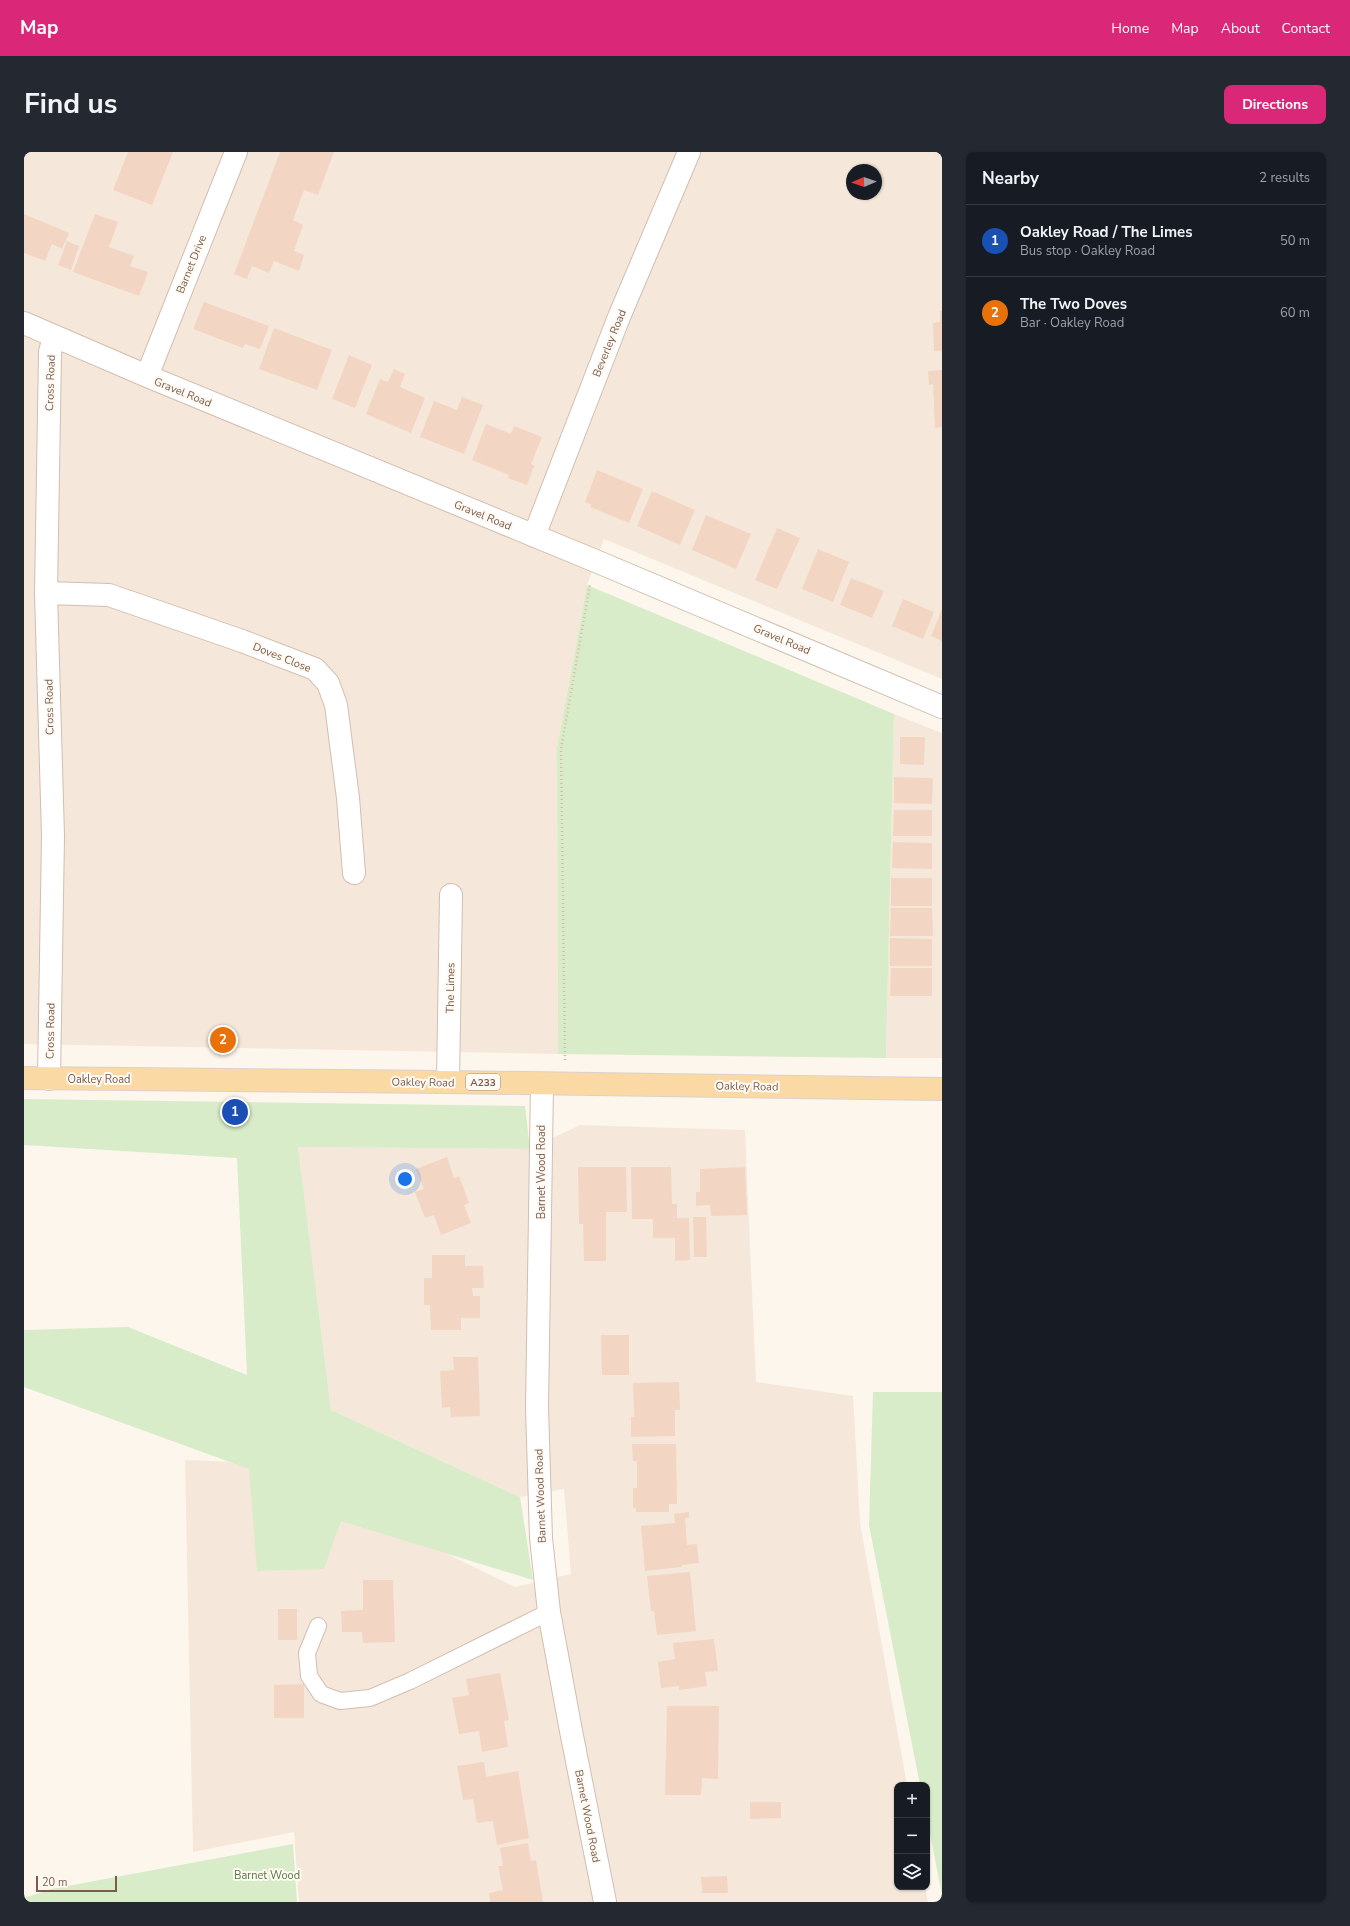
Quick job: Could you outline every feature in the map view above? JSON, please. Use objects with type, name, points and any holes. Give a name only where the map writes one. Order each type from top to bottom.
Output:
[{"type":"main road","name":"Oakley Road","points":[[24,1078],[942,1089]]},
{"type":"street","name":"Barnet Drive","points":[[147,376],[236,152]]},
{"type":"street","name":"Beverley Road","points":[[534,536],[619,317],[689,152]]},
{"type":"street","name":"Gravel Road","points":[[24,323],[147,376],[598,562],[942,707]]},
{"type":"street","name":"Cross Road","points":[[50,1079],[53,836],[46,593],[50,352],[54,336]]},
{"type":"street","name":"Doves Close","points":[[46,593],[109,595],[242,641],[315,669],[328,684],[336,705],[348,798],[354,873]]},
{"type":"street","name":"The Limes","points":[[448,1082],[451,895]]},
{"type":"street","name":"Barnet Wood Road","points":[[542,1084],[537,1408],[541,1538],[549,1612],[605,1902]]},
{"type":"lane","points":[[318,1626],[307,1653],[309,1676],[321,1694],[340,1701],[370,1698],[410,1681],[549,1612]]},
{"type":"path","points":[[566,1084],[561,749],[589,589],[598,562]]},
{"type":"shaded area","points":[[24,152],[942,152],[942,679],[604,539],[587,585],[557,748],[558,1054],[24,1044]]},
{"type":"shaded area","points":[[894,714],[942,733],[942,1058],[886,1058]]},
{"type":"shaded area","points":[[580,1125],[745,1130],[756,1382],[853,1396],[860,1523],[906,1782],[894,1782],[894,1890],[926,1890],[928,1902],[299,1902],[294,1832],[193,1852],[185,1460],[260,1463],[515,1587],[571,1574],[564,1489],[520,1497],[331,1410],[298,1147],[530,1149]]},
{"type":"green space","points":[[587,585],[894,714],[886,1058],[558,1054],[557,748]]},
{"type":"green space","points":[[24,1099],[525,1106],[530,1149],[298,1147],[331,1410],[520,1497],[533,1580],[341,1521],[324,1569],[257,1571],[249,1469],[24,1387],[24,1330],[128,1327],[247,1375],[237,1158],[24,1145]]},
{"type":"green space","points":[[873,1392],[942,1392],[942,1895],[930,1834],[930,1782],[919,1782],[869,1525]]},
{"type":"green space","name":"Barnet Wood","points":[[293,1844],[297,1902],[24,1902],[24,1898],[51,1889]]},
{"type":"building","points":[[128,152],[173,152],[152,205],[113,190]]},
{"type":"building","points":[[280,152],[334,152],[318,195],[304,190],[293,220],[303,225],[294,251],[304,255],[299,271],[274,261],[269,273],[252,266],[247,279],[234,274]]},
{"type":"building","points":[[24,214],[69,233],[62,249],[52,244],[45,261],[24,253]]},
{"type":"building","points":[[95,214],[118,222],[109,247],[134,256],[130,266],[148,272],[139,296],[73,272]]},
{"type":"building","points":[[67,241],[79,246],[71,270],[58,265]]},
{"type":"building","points":[[204,302],[269,326],[260,349],[245,344],[243,348],[193,329]]},
{"type":"building","points":[[940,311],[942,311],[942,351],[934,351],[933,323],[940,322]]},
{"type":"building","points":[[274,328],[332,350],[317,390],[259,369]]},
{"type":"building","points":[[349,355],[372,365],[355,408],[332,399]]},
{"type":"building","points":[[394,369],[405,374],[400,387],[425,398],[411,433],[366,414],[380,379],[388,382]]},
{"type":"building","points":[[942,370],[942,427],[935,428],[933,384],[929,385],[928,371]]},
{"type":"building","points":[[462,397],[483,405],[464,454],[420,437],[434,401],[457,410]]},
{"type":"building","points":[[486,424],[511,434],[514,426],[542,437],[531,464],[534,466],[527,485],[508,478],[509,475],[472,460]]},
{"type":"building","points":[[597,470],[643,489],[629,523],[590,507],[592,505],[585,502]]},
{"type":"building","points":[[652,491],[695,510],[680,545],[637,526]]},
{"type":"building","points":[[706,515],[751,534],[736,569],[692,550]]},
{"type":"building","points":[[777,528],[800,538],[777,589],[755,580]]},
{"type":"building","points":[[818,549],[849,562],[833,602],[802,589]]},
{"type":"building","points":[[851,578],[884,591],[872,618],[840,605]]},
{"type":"building","points":[[903,599],[934,612],[923,639],[892,626]]},
{"type":"building","points":[[942,609],[942,641],[931,636]]},
{"type":"building","points":[[900,737],[925,737],[924,765],[900,764]]},
{"type":"building","points":[[894,777],[933,778],[932,804],[894,803]]},
{"type":"building","points":[[894,810],[932,810],[932,836],[893,836]]},
{"type":"building","points":[[893,842],[932,843],[932,869],[892,868]]},
{"type":"building","points":[[891,878],[932,878],[932,906],[891,906]]},
{"type":"building","points":[[891,908],[932,908],[933,936],[890,936]]},
{"type":"building","points":[[890,938],[932,939],[932,966],[890,966]]},
{"type":"building","points":[[891,968],[932,968],[932,996],[890,996]]},
{"type":"building","points":[[447,1157],[454,1178],[459,1176],[469,1203],[464,1205],[471,1223],[441,1235],[434,1215],[425,1218],[415,1192],[424,1189],[416,1169]]},
{"type":"building","points":[[578,1167],[626,1167],[627,1212],[606,1212],[606,1261],[584,1261],[583,1224],[579,1224]]},
{"type":"building","points":[[631,1167],[671,1167],[672,1204],[677,1204],[677,1218],[689,1218],[690,1260],[675,1261],[675,1238],[653,1238],[653,1219],[632,1219]]},
{"type":"building","points":[[745,1167],[747,1215],[711,1216],[710,1205],[696,1206],[696,1192],[700,1192],[700,1169]]},
{"type":"building","points":[[693,1217],[706,1217],[707,1257],[694,1257]]},
{"type":"building","points":[[432,1255],[465,1255],[465,1266],[483,1266],[484,1288],[472,1288],[473,1296],[480,1296],[480,1318],[461,1318],[461,1330],[431,1330],[430,1305],[424,1305],[424,1278],[432,1278]]},
{"type":"building","points":[[601,1335],[629,1335],[629,1375],[602,1375]]},
{"type":"building","points":[[453,1357],[478,1357],[480,1416],[451,1417],[450,1407],[442,1408],[440,1371],[454,1370]]},
{"type":"building","points":[[679,1382],[680,1410],[675,1410],[675,1436],[631,1437],[631,1417],[634,1417],[633,1383]]},
{"type":"building","points":[[632,1444],[676,1444],[677,1504],[669,1504],[669,1512],[636,1512],[636,1508],[633,1508],[633,1488],[637,1488],[637,1461],[633,1461]]},
{"type":"building","points":[[689,1512],[689,1518],[685,1518],[687,1545],[697,1544],[699,1563],[682,1565],[682,1567],[645,1571],[641,1526],[675,1523],[674,1514]]},
{"type":"building","points":[[690,1572],[696,1631],[657,1635],[654,1611],[651,1611],[647,1576]]},
{"type":"building","points":[[363,1580],[393,1580],[395,1642],[363,1643],[362,1632],[342,1632],[341,1611],[363,1610]]},
{"type":"building","points":[[278,1609],[297,1609],[297,1640],[278,1640]]},
{"type":"building","points":[[714,1639],[718,1671],[705,1672],[707,1686],[679,1690],[679,1686],[661,1688],[658,1662],[675,1659],[673,1643]]},
{"type":"building","points":[[500,1673],[509,1720],[504,1721],[508,1747],[482,1752],[479,1731],[459,1734],[452,1698],[469,1695],[466,1679]]},
{"type":"building","points":[[304,1684],[304,1718],[274,1718],[274,1685]]},
{"type":"building","points":[[667,1706],[719,1706],[718,1779],[702,1778],[701,1795],[665,1795]]},
{"type":"building","points":[[484,1762],[486,1777],[518,1771],[529,1838],[497,1845],[493,1821],[477,1823],[473,1799],[463,1800],[457,1766]]},
{"type":"building","points":[[750,1802],[781,1802],[781,1818],[750,1819]]},
{"type":"building","points":[[528,1843],[531,1861],[536,1860],[543,1902],[490,1902],[489,1893],[503,1890],[498,1866],[503,1866],[500,1848]]},
{"type":"building","points":[[727,1876],[728,1893],[702,1893],[701,1877]]},
{"type":"place","name":"The Two Doves","points":[[223,1040]]},
{"type":"place","name":"Oakley Road / The Limes","points":[[235,1112]]}]
